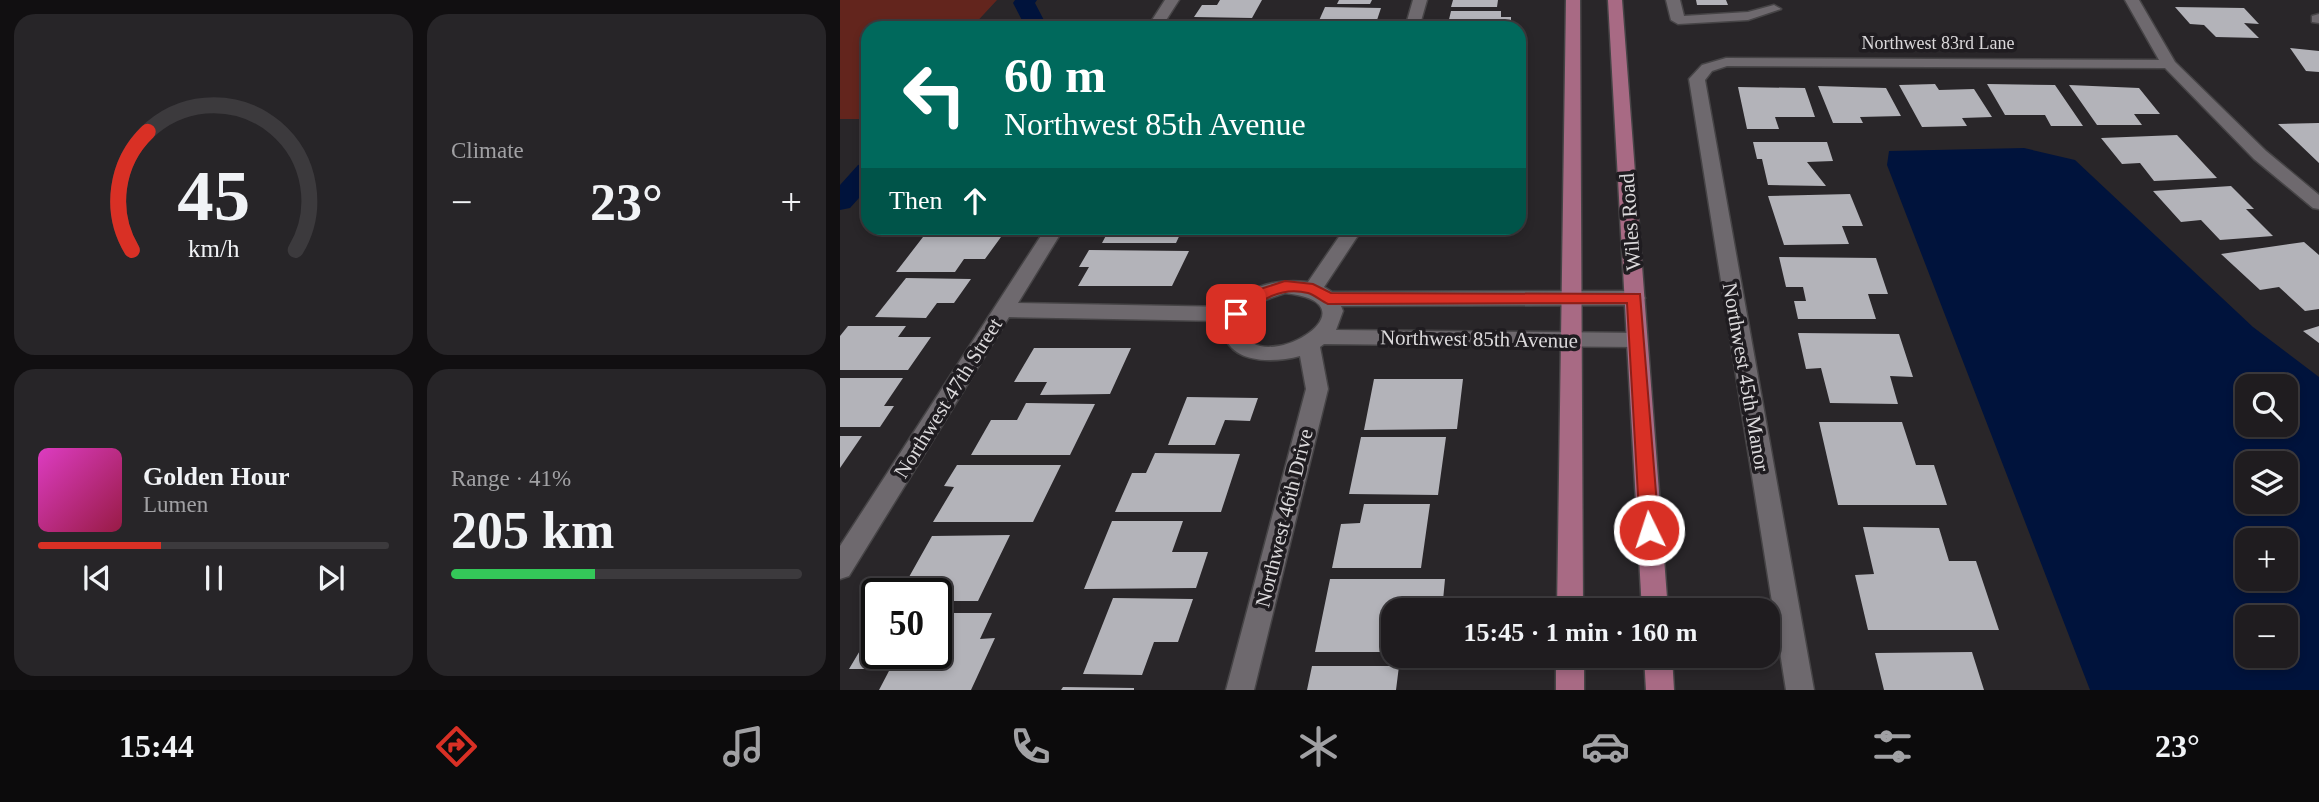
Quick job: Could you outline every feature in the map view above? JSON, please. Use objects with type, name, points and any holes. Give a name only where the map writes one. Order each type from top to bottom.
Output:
[{"type":"main road","points":[[1570,598],[1573,0]]},
{"type":"main road","name":"Wiles Road","points":[[1615,0],[1654,598]]},
{"type":"main road","points":[[1570,668],[1570,690]]},
{"type":"main road","points":[[1659,668],[1660,690]]},
{"type":"street","points":[[1158,21],[1172,0]]},
{"type":"street","points":[[1414,21],[1420,0]]},
{"type":"street","points":[[1673,0],[1678,20],[1748,16],[1774,9]]},
{"type":"street","points":[[2132,0],[2169,64],[2260,155],[2319,204]]},
{"type":"street","name":"Northwest 83rd Lane","points":[[1707,68],[1726,62],[2169,64]]},
{"type":"street","name":"Northwest 45th Manor","points":[[1707,68],[1697,79],[1800,690]]},
{"type":"street","name":"Northwest 47th Street","points":[[840,568],[1051,235]]},
{"type":"street","points":[[1321,294],[1350,235]]},
{"type":"street","points":[[1300,286],[1321,294],[1333,307],[1333,317],[1315,341],[1278,354],[1248,350],[1238,343],[1233,334],[1232,324],[1245,303],[1270,289],[1300,286]]},
{"type":"street","name":"Northwest 85th Avenue","points":[[1321,294],[1382,299],[1634,298]]},
{"type":"street","points":[[1373,337],[1382,299]]},
{"type":"street","points":[[1003,310],[1236,314]]},
{"type":"street","name":"Northwest 85th Avenue","points":[[1315,341],[1373,337],[1637,340]]},
{"type":"street","name":"Northwest 46th Drive","points":[[1240,690],[1317,389],[1315,341]]},
{"type":"shaded area","points":[[840,0],[997,0],[978,21],[861,21],[861,119],[840,119]]},
{"type":"water","points":[[2024,148],[2075,160],[2253,327],[2319,377],[2319,690],[2090,690],[1887,165],[1889,151]]},
{"type":"building","points":[[1220,0],[1262,0],[1252,18],[1194,17],[1202,5],[1217,5]]},
{"type":"building","points":[[1339,0],[1372,0],[1370,4],[1337,4]]},
{"type":"building","points":[[1453,0],[1498,0],[1497,7],[1451,7]]},
{"type":"building","points":[[1696,0],[1726,0],[1728,5],[1697,5]]},
{"type":"building","points":[[1325,7],[1381,8],[1377,20],[1319,21]]},
{"type":"building","points":[[2175,7],[2244,8],[2259,24],[2244,23],[2259,38],[2216,37],[2204,25],[2190,24]]},
{"type":"building","points":[[1451,11],[1501,11],[1501,17],[1511,17],[1511,21],[1449,21]]},
{"type":"building","points":[[2290,48],[2319,51],[2319,72],[2306,71]]},
{"type":"building","points":[[1935,84],[1939,90],[1974,89],[1992,117],[1962,118],[1967,126],[1922,127],[1899,85]]},
{"type":"building","points":[[1987,84],[2055,85],[2083,126],[2051,126],[2045,115],[2005,115]]},
{"type":"building","points":[[2069,85],[2139,88],[2160,114],[2134,114],[2142,125],[2097,125]]},
{"type":"building","points":[[1818,86],[1886,88],[1901,116],[1860,117],[1863,123],[1833,123]]},
{"type":"building","points":[[1738,87],[1805,88],[1815,117],[1775,117],[1779,129],[1747,129]]},
{"type":"building","points":[[2319,123],[2319,163],[2278,124]]},
{"type":"building","points":[[2177,135],[2217,178],[2154,181],[2140,163],[2122,164],[2101,138]]},
{"type":"building","points":[[1753,142],[1827,142],[1833,161],[1807,162],[1826,186],[1768,185],[1762,159],[1757,159]]},
{"type":"building","points":[[2231,186],[2254,209],[2246,209],[2273,236],[2220,240],[2201,220],[2181,222],[2153,191]]},
{"type":"building","points":[[1850,194],[1863,226],[1842,226],[1849,244],[1784,245],[1768,196]]},
{"type":"building","points":[[1106,235],[1180,235],[1176,243],[1102,243]]},
{"type":"building","points":[[923,237],[1001,237],[985,259],[964,259],[955,272],[896,272]]},
{"type":"building","points":[[2304,242],[2319,255],[2319,309],[2305,311],[2279,287],[2260,290],[2221,254]]},
{"type":"building","points":[[1089,250],[1189,251],[1172,286],[1078,286],[1089,267],[1079,267]]},
{"type":"building","points":[[1779,257],[1876,258],[1888,294],[1868,294],[1876,319],[1798,319],[1794,301],[1806,301],[1803,287],[1786,287]]},
{"type":"building","points":[[906,278],[971,279],[954,303],[937,303],[926,318],[875,317]]},
{"type":"building","points":[[848,326],[906,326],[898,337],[931,337],[908,370],[840,370],[840,336]]},
{"type":"building","points":[[2319,326],[2319,343],[2303,331]]},
{"type":"building","points":[[1798,333],[1899,334],[1913,377],[1890,376],[1898,404],[1830,403],[1821,368],[1806,369]]},
{"type":"building","points":[[1034,348],[1131,348],[1110,394],[1040,395],[1047,382],[1014,382]]},
{"type":"building","points":[[840,378],[903,378],[884,406],[894,406],[880,427],[840,427]]},
{"type":"building","points":[[1374,379],[1463,379],[1457,429],[1364,430]]},
{"type":"building","points":[[1187,397],[1258,398],[1250,421],[1225,420],[1215,445],[1168,445]]},
{"type":"building","points":[[1026,403],[1095,404],[1070,455],[971,455],[991,420],[1017,420]]},
{"type":"building","points":[[1819,422],[1902,422],[1916,465],[1934,465],[1947,505],[1838,505]]},
{"type":"building","points":[[840,436],[862,436],[840,468]]},
{"type":"building","points":[[1361,437],[1446,437],[1438,495],[1349,494]]},
{"type":"building","points":[[1155,453],[1240,454],[1221,512],[1115,512],[1132,473],[1146,473]]},
{"type":"building","points":[[957,465],[1061,465],[1033,522],[933,522],[954,487],[944,486]]},
{"type":"building","points":[[1364,504],[1430,504],[1421,568],[1332,568],[1341,524],[1360,523]]},
{"type":"building","points":[[1112,521],[1183,521],[1172,552],[1208,552],[1196,588],[1084,589]]},
{"type":"building","points":[[1863,527],[1939,528],[1949,561],[1976,561],[1999,630],[1868,630],[1855,575],[1874,574]]},
{"type":"building","points":[[1010,535],[978,601],[952,601],[952,578],[908,578],[932,536]]},
{"type":"building","points":[[1330,579],[1445,579],[1443,598],[1381,598],[1381,652],[1315,652]]},
{"type":"building","points":[[1113,598],[1193,599],[1178,642],[1154,642],[1142,675],[1083,674]]},
{"type":"building","points":[[952,613],[992,613],[980,639],[995,638],[971,690],[879,690],[890,669],[952,669]]},
{"type":"building","points":[[861,649],[861,669],[849,669]]},
{"type":"building","points":[[1972,652],[1984,690],[1884,690],[1875,653]]},
{"type":"building","points":[[1312,666],[1399,668],[1396,690],[1307,690]]},
{"type":"building","points":[[1063,687],[1134,688],[1134,690],[1061,690]]},
{"type":"waterway","points":[[1026,0],[1024,3],[1033,21]]},
{"type":"waterway","points":[[840,202],[861,179]]},
{"type":"route","points":[[1236,314],[1256,295],[1285,286],[1313,289],[1328,299],[1634,298],[1649,530]]}]
